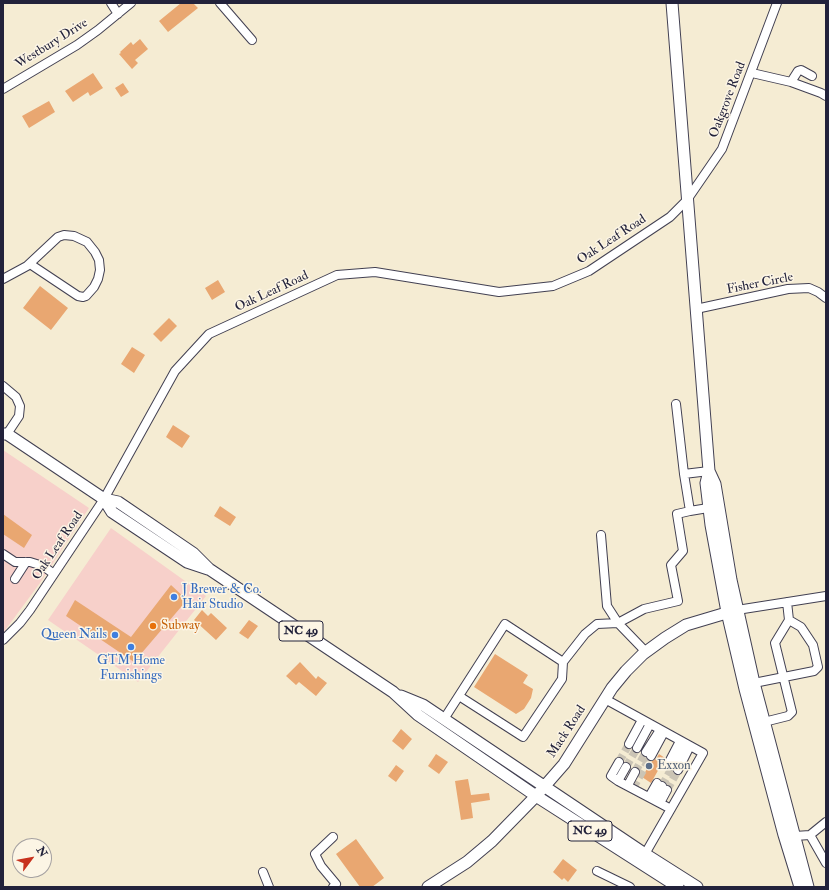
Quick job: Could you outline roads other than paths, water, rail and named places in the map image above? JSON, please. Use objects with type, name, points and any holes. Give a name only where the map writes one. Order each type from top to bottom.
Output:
[{"type":"main road","points":[[672,3],[709,471],[706,484],[708,508],[732,611],[757,736],[800,887]]},
{"type":"main road","name":"NC 49","points":[[4,432],[104,499],[112,512],[187,562],[208,569],[393,692],[418,715],[536,796],[673,886]]},
{"type":"main road","points":[[709,471],[715,484],[732,611],[754,683],[808,887]]},
{"type":"main road","name":"Mack Road","points":[[428,887],[467,862],[492,841],[536,796],[564,764],[605,699],[626,671],[646,652],[686,625],[732,611]]},
{"type":"main road","name":"NC 49","points":[[393,692],[423,705],[645,854],[696,886]]},
{"type":"main road","points":[[801,857],[816,887]]},
{"type":"street","points":[[111,3],[118,14]]},
{"type":"street","name":"Westbury Drive","points":[[3,89],[77,45],[131,3]]},
{"type":"street","points":[[220,3],[252,40]]},
{"type":"street","name":"Oakgrove Road","points":[[688,200],[722,149],[752,73],[777,3]]},
{"type":"street","points":[[791,82],[798,71],[801,70],[812,76]]},
{"type":"street","points":[[752,73],[791,82],[824,92]]},
{"type":"street","name":"Oak Leaf Road","points":[[3,640],[26,615],[104,499],[175,371],[209,334],[336,274],[375,272],[499,292],[553,286],[589,271],[670,217],[688,200]]},
{"type":"street","points":[[3,279],[30,264],[58,237],[64,235],[74,236],[87,242],[99,260],[100,270],[94,287],[86,296],[83,297],[78,296],[30,264]]},
{"type":"street","name":"Fisher Circle","points":[[696,310],[788,289],[809,288],[826,298]]},
{"type":"street","points":[[3,386],[16,397],[20,406],[18,416],[4,432]]},
{"type":"street","points":[[676,404],[690,511]]},
{"type":"street","points":[[684,474],[709,471]]},
{"type":"street","points":[[459,696],[523,737],[562,678],[563,662],[584,634],[597,624],[618,623],[644,609],[678,601],[671,565],[684,551],[677,514],[708,508]]},
{"type":"street","points":[[601,535],[607,606],[618,623],[646,652]]},
{"type":"street","points":[[3,554],[15,562],[30,562],[43,566],[54,574]]},
{"type":"street","points":[[15,579],[26,562]]},
{"type":"street","points":[[732,611],[826,596]]},
{"type":"street","points":[[764,722],[788,716],[792,712],[775,643],[789,620],[787,602]]},
{"type":"street","points":[[754,683],[814,671],[818,667],[813,645],[801,627],[789,620]]},
{"type":"street","points":[[444,719],[505,624],[563,662]]},
{"type":"street","points":[[605,699],[703,754],[645,854]]},
{"type":"street","points":[[629,744],[642,720]]},
{"type":"street","points":[[637,748],[650,724]]},
{"type":"street","points":[[649,754],[662,731]]},
{"type":"street","points":[[673,767],[685,744]]},
{"type":"street","points":[[623,765],[618,781],[671,809]]},
{"type":"street","points":[[628,785],[635,772]]},
{"type":"street","points":[[655,800],[662,786],[655,800]]},
{"type":"street","points":[[795,836],[810,835],[826,822]]},
{"type":"street","points":[[810,835],[826,863]]},
{"type":"street","points":[[332,837],[315,854],[321,866],[336,884],[333,887]]},
{"type":"street","points":[[597,871],[630,887]]},
{"type":"street","points":[[263,872],[269,887]]},
{"type":"tunnel","points":[[619,762],[629,744]]},
{"type":"tunnel","points":[[626,767],[637,748]]},
{"type":"tunnel","points":[[635,772],[646,752]]},
{"type":"tunnel","points":[[633,788],[651,756]]},
{"type":"tunnel","points":[[662,786],[673,766]]},
{"type":"tunnel","points":[[667,790],[678,770]]},
{"type":"place","name":"J Brewer & Co. Hair Studio","points":[[174,597]]},
{"type":"place","name":"Subway","points":[[153,626]]},
{"type":"place","name":"Queen Nails","points":[[115,635]]},
{"type":"place","name":"GTM Home Furnishings","points":[[131,647]]},
{"type":"place","name":"Exxon","points":[[649,766]]}]
